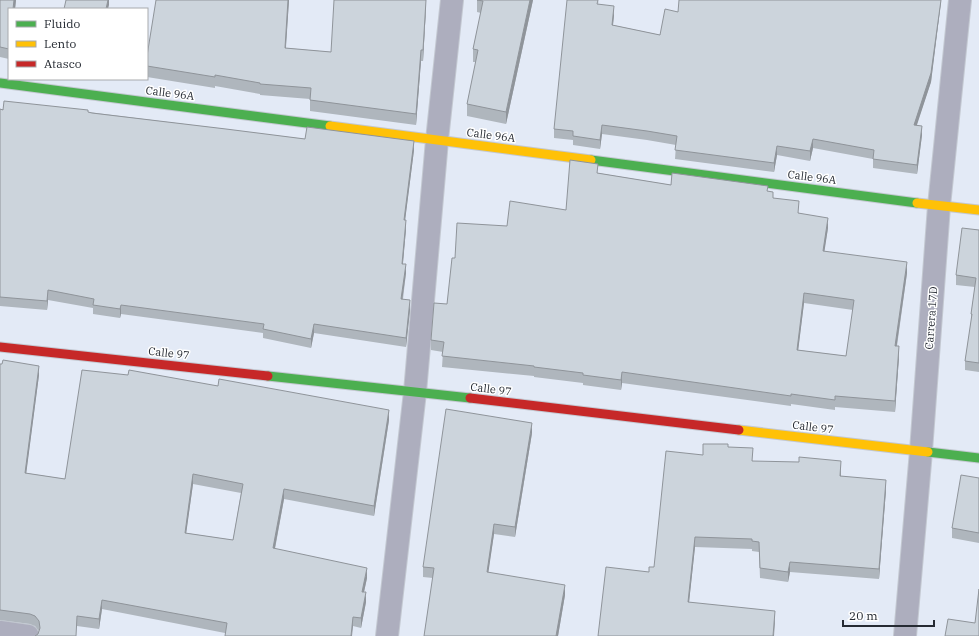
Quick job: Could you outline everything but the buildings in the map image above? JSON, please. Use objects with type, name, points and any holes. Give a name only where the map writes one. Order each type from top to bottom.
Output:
[{"type":"street","points":[[387,636],[415,392],[437,140],[452,0]]},
{"type":"street","name":"Carrera 17D","points":[[905,636],[921,452],[939,206],[960,0]]},
{"type":"street","name":"Calle 96A","points":[[0,83],[979,210]]},
{"type":"street","name":"Calle 97","points":[[0,347],[415,392],[979,458]]},
{"type":"street","points":[[0,632],[28,636]]},
{"type":"traffic: fast","points":[[0,83],[330,126]]},
{"type":"traffic: fast","points":[[591,160],[917,203]]},
{"type":"traffic: fast","points":[[268,376],[470,398]]},
{"type":"traffic: fast","points":[[928,452],[979,458]]},
{"type":"traffic: slow","points":[[330,126],[591,160]]},
{"type":"traffic: slow","points":[[917,203],[979,210]]},
{"type":"traffic: slow","points":[[739,430],[928,452]]},
{"type":"traffic: jam","points":[[0,347],[268,376]]},
{"type":"traffic: jam","points":[[470,398],[739,430]]}]
